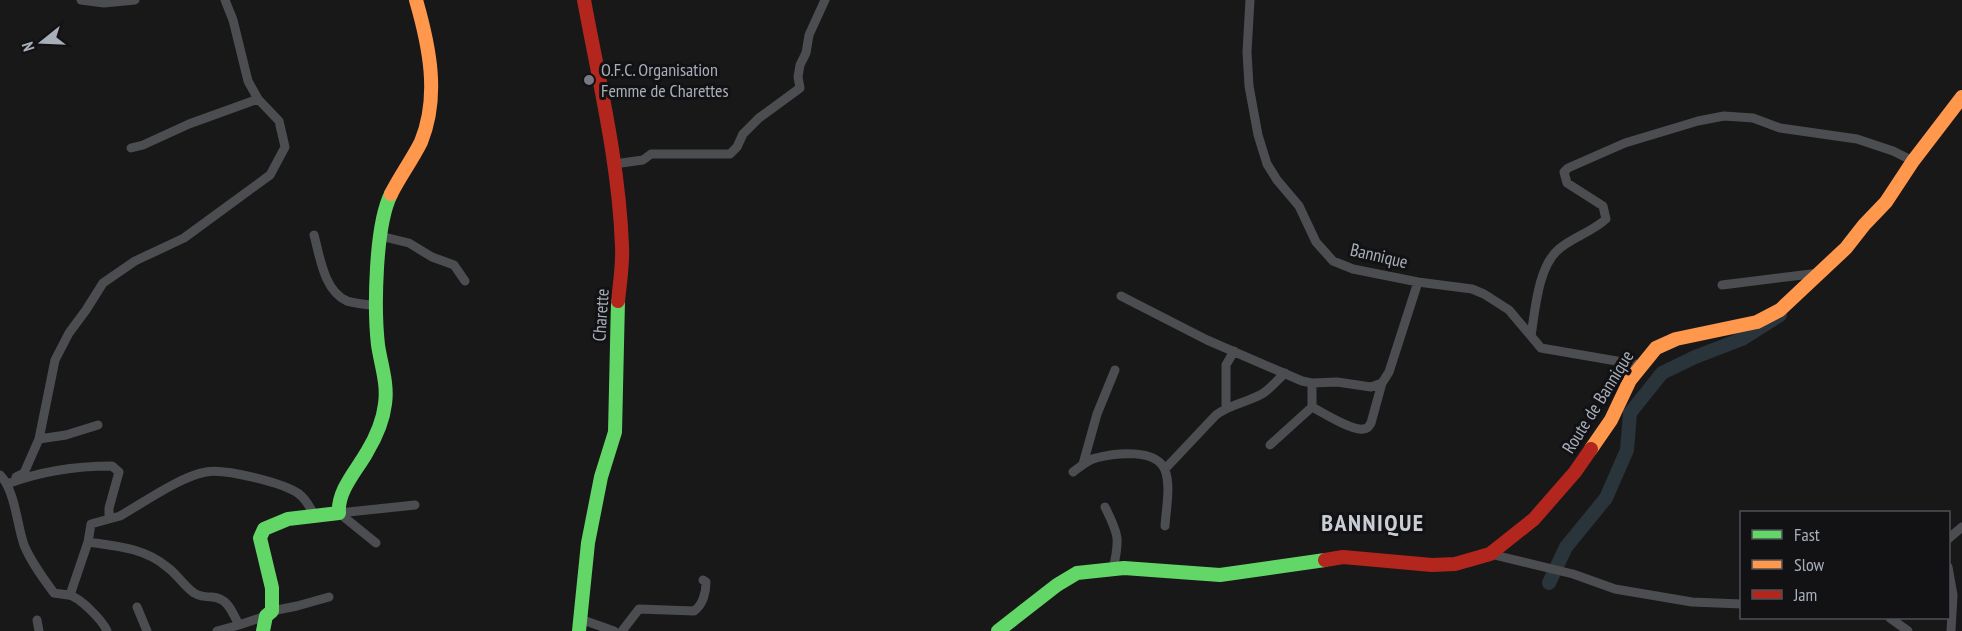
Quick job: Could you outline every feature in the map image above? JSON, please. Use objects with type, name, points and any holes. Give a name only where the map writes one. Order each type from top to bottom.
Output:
[{"type":"street","points":[[81,0],[104,3],[135,0]]},
{"type":"street","points":[[4,480],[24,473],[39,439],[55,360],[69,333],[103,283],[135,261],[184,238],[270,175],[285,147],[279,121],[258,99],[248,81],[233,20],[225,0]]},
{"type":"street","points":[[376,543],[339,513],[338,504],[342,493],[378,432],[385,410],[387,391],[378,343],[376,306],[380,236],[385,206],[413,158],[426,130],[432,104],[430,53],[416,0]]},
{"type":"street","name":"Charette","points":[[579,625],[588,543],[601,477],[615,432],[618,299],[622,246],[614,164],[584,0]]},
{"type":"street","points":[[614,164],[642,160],[651,154],[730,154],[737,147],[743,134],[759,117],[800,88],[798,77],[800,65],[806,53],[808,35],[825,0]]},
{"type":"street","name":"Bannique","points":[[1250,0],[1247,52],[1249,86],[1258,135],[1267,164],[1299,206],[1316,242],[1333,261],[1353,269],[1418,282],[1472,289],[1509,310],[1541,348],[1640,365]]},
{"type":"street","name":"Route de Bannique","points":[[998,631],[1057,585],[1077,573],[1113,568],[1220,575],[1343,557],[1432,565],[1455,564],[1490,554],[1534,519],[1575,472],[1611,420],[1630,380],[1656,348],[1676,339],[1757,322],[1780,310],[1846,248],[1886,202],[1913,161],[1962,97]]},
{"type":"street","points":[[131,148],[143,146],[189,124],[258,99]]},
{"type":"street","points":[[1531,336],[1544,271],[1552,257],[1557,250],[1606,219],[1604,206],[1567,183],[1564,172],[1568,168],[1625,143],[1698,121],[1724,116],[1753,118],[1780,128],[1857,139],[1913,161]]},
{"type":"street","points":[[314,235],[327,281],[337,295],[348,301],[376,306]]},
{"type":"street","points":[[380,236],[409,243],[432,257],[454,266],[465,281]]},
{"type":"street","points":[[1722,285],[1819,273]]},
{"type":"street","points":[[1312,407],[1356,428],[1368,427],[1382,383],[1389,372],[1418,282]]},
{"type":"street","points":[[1121,296],[1207,340],[1312,383],[1337,382],[1371,387],[1382,383]]},
{"type":"street","points":[[1226,407],[1226,365],[1234,351]]},
{"type":"street","points":[[1083,464],[1097,414],[1115,370]]},
{"type":"street","points":[[1165,469],[1216,414],[1226,407],[1263,394],[1285,373]]},
{"type":"street","points":[[1270,445],[1312,407],[1312,383]]},
{"type":"street","points":[[39,439],[66,435],[98,425]]},
{"type":"street","points":[[1073,472],[1095,458],[1133,453],[1146,455],[1158,461],[1165,469],[1168,484],[1165,526]]},
{"type":"street","points":[[4,480],[88,466],[112,466],[119,472],[109,508],[109,519]]},
{"type":"street","points":[[70,595],[92,524],[120,516],[169,488],[206,471],[234,473],[291,489],[306,500],[315,516]]},
{"type":"street","points":[[4,480],[25,546],[43,578],[54,593],[70,595],[99,618],[107,631]]},
{"type":"street","points":[[263,631],[269,613],[272,588],[260,538],[264,530],[288,519],[359,512],[384,507],[415,506]]},
{"type":"street","points":[[1107,510],[1117,533],[1119,546],[1113,568]]},
{"type":"street","points":[[1950,538],[1962,526]]},
{"type":"street","points":[[88,542],[134,550],[157,558],[199,596],[223,599],[228,604],[238,625]]},
{"type":"street","points":[[1490,554],[1573,574],[1615,589],[1692,602],[1740,604]]},
{"type":"street","points":[[1950,578],[1953,595],[1951,631]]},
{"type":"street","points":[[622,631],[639,609],[694,611],[699,608],[706,585],[703,580]]},
{"type":"street","points":[[217,631],[269,613],[329,597]]},
{"type":"street","points":[[137,607],[147,631]]},
{"type":"street","points":[[1891,619],[1908,631]]},
{"type":"street","points":[[37,620],[39,631]]},
{"type":"street","points":[[579,625],[614,631]]},
{"type":"waterway","points":[[1549,583],[1566,547],[1606,498],[1627,450],[1630,413],[1662,373],[1695,357],[1742,339],[1780,315]]},
{"type":"traffic: fast","points":[[263,631],[266,616],[272,611],[272,588],[260,538],[264,529],[288,519],[339,513],[344,489],[370,446],[383,417],[386,389],[378,345],[376,290],[382,226],[391,194]]},
{"type":"traffic: fast","points":[[579,631],[588,543],[601,477],[615,432],[618,301]]},
{"type":"traffic: fast","points":[[998,631],[1057,585],[1077,573],[1124,568],[1220,575],[1325,560]]},
{"type":"traffic: slow","points":[[391,194],[421,142],[430,107],[428,53],[416,0]]},
{"type":"traffic: slow","points":[[1591,449],[1611,420],[1630,380],[1656,348],[1676,339],[1757,322],[1780,310],[1846,248],[1886,202],[1913,161],[1962,97]]},
{"type":"traffic: jam","points":[[584,0],[617,184],[622,253],[618,301]]},
{"type":"traffic: jam","points":[[1325,560],[1343,557],[1432,565],[1455,564],[1490,554],[1534,519],[1575,472],[1591,449]]},
{"type":"place","name":"O.F.C. Organisation Femme de Charettes","points":[[589,80]]},
{"type":"district","name":"BANNIQUE","points":[[1373,523]]}]
